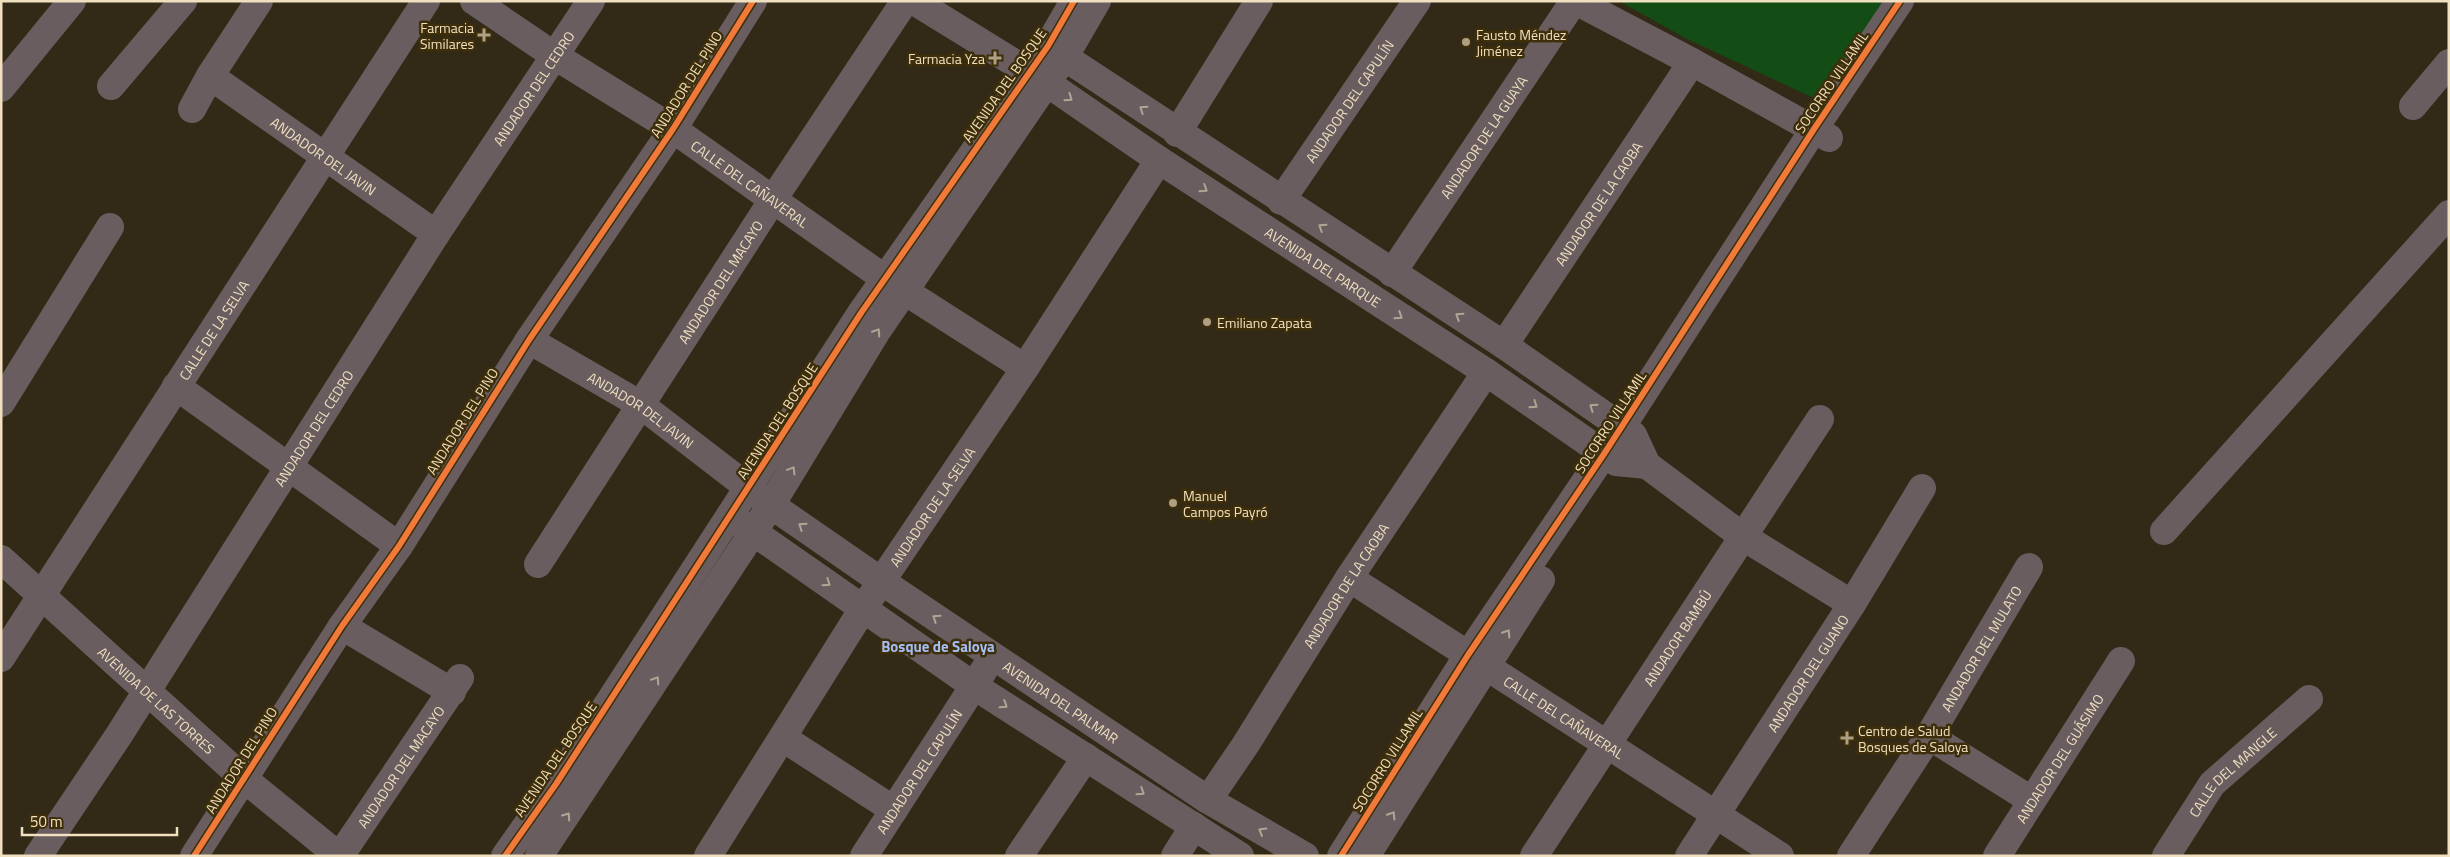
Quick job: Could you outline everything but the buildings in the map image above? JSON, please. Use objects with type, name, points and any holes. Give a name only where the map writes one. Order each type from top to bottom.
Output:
[{"type":"street","points":[[1,88],[72,1]]},
{"type":"street","points":[[111,86],[183,1]]},
{"type":"street","points":[[192,109],[210,76],[259,1]]},
{"type":"street","name":"CALLE DE LA SELVA","points":[[1,658],[426,1]]},
{"type":"street","name":"CALLE DEL CAÑAVERAL","points":[[474,1],[555,56],[673,129],[772,201],[895,284],[1025,368]]},
{"type":"street","name":"ANDADOR DEL CEDRO","points":[[38,856],[119,735],[436,234],[591,1]]},
{"type":"street","name":"ANDADOR DEL PINO","points":[[194,856],[342,626],[399,546],[529,340],[673,129],[753,1]]},
{"type":"street","name":"ANDADOR DEL MACAYO","points":[[538,564],[772,201],[905,1]]},
{"type":"street","name":"AVENIDA DEL PARQUE","points":[[914,1],[1038,77],[1159,160],[1486,372],[1610,458]]},
{"type":"street","name":"AVENIDA DEL BOSQUE","points":[[1056,51],[1074,1]]},
{"type":"street","name":"AVENIDA DEL BOSQUE","points":[[505,856],[556,784],[729,516],[895,284],[1056,51],[1096,1]]},
{"type":"street","points":[[1177,133],[1259,1]]},
{"type":"street","name":"ANDADOR DEL CAPULÍN","points":[[1281,200],[1417,1]]},
{"type":"street","points":[[1575,1],[1692,62],[1822,134]]},
{"type":"street","name":"ANDADOR DE LA GUAYA","points":[[1392,273],[1575,1]]},
{"type":"street","name":"SOCORRO VILLAMIL","points":[[1341,856],[1477,660],[1627,431],[1695,338],[1822,134],[1900,1]]},
{"type":"street","name":"SOCORRO VILLAMIL","points":[[1822,134],[1920,1]]},
{"type":"street","points":[[1056,51],[1177,133],[1504,345],[1627,431],[1647,465],[1742,536],[1852,604]]},
{"type":"street","name":"ANDADOR DE LA CAOBA","points":[[1504,345],[1692,62]]},
{"type":"street","points":[[2413,106],[2449,64]]},
{"type":"street","name":"ANDADOR DEL JAVIN","points":[[210,76],[326,155],[436,234]]},
{"type":"street","name":"ANDADOR DE LA SELVA","points":[[708,856],[864,607],[1025,368],[1159,160]]},
{"type":"street","points":[[2164,531],[2449,214]]},
{"type":"street","points":[[1,403],[110,227]]},
{"type":"street","name":"AVENIDA DEL BOSQUE","points":[[539,856],[771,505],[877,331],[895,284]]},
{"type":"street","name":"ANDADOR DEL JAVIN","points":[[529,340],[641,405],[749,488]]},
{"type":"street","name":"ANDADOR DE LA CAOBA","points":[[1208,800],[1246,744],[1349,578],[1486,372]]},
{"type":"street","points":[[176,386],[399,546]]},
{"type":"street","name":"ANDADOR BAMBÚ","points":[[1534,856],[1820,419]]},
{"type":"street","points":[[1610,458],[1647,465]]},
{"type":"street","name":"AVENIDA DEL PALMAR","points":[[749,488],[881,581],[1208,800],[1305,856]]},
{"type":"street","name":"ANDADOR DEL GUANO","points":[[1689,856],[1852,604],[1922,488]]},
{"type":"street","points":[[729,516],[864,607],[974,686],[1240,856]]},
{"type":"street","name":"AVENIDA DE LAS TORRES","points":[[1,559],[243,778],[339,856]]},
{"type":"street","name":"ANDADOR DEL MULATO","points":[[1850,856],[1929,736],[2029,567]]},
{"type":"street","name":"CALLE DEL CAÑAVERAL","points":[[1349,578],[1780,856]]},
{"type":"street","name":"ANDADOR DEL MACAYO","points":[[339,856],[456,685],[342,626]]},
{"type":"street","name":"ANDADOR DEL CAPULÍN","points":[[864,856],[993,656]]},
{"type":"street","name":"SOCORRO VILLAMIL","points":[[1366,856],[1477,660]]},
{"type":"street","name":"ANDADOR DEL GUÁSIMO","points":[[1997,856],[2121,661]]},
{"type":"street","points":[[613,695],[637,710]]},
{"type":"street","name":"CALLE DEL MANGLE","points":[[2166,856],[2212,784],[2309,699]]},
{"type":"street","points":[[1929,736],[2031,800]]},
{"type":"street","points":[[783,738],[894,810]]},
{"type":"street","points":[[1019,856],[1086,757]]},
{"type":"street","points":[[1175,856],[1194,826]]},
{"type":"green space","points":[[1619,1],[1886,1],[1820,101],[1687,39]]},
{"type":"cycle path","points":[[194,856],[342,626],[399,546],[529,340],[673,129],[753,1]]},
{"type":"cycle path","points":[[505,856],[556,784],[861,313],[1048,46],[1074,1]]},
{"type":"cycle path","points":[[1341,856],[1468,655],[1604,454],[1814,129],[1900,1]]},
{"type":"place","name":"Farmacia Similares","points":[[484,35]]},
{"type":"place","name":"Fausto Méndez Jiménez","points":[[1466,42]]},
{"type":"place","name":"Farmacia Yza","points":[[995,58]]},
{"type":"place","name":"Emiliano Zapata","points":[[1207,322]]},
{"type":"place","name":"Manuel Campos Payró","points":[[1173,503]]},
{"type":"place","name":"Centro de Salud Bosques de Saloya","points":[[1847,738]]},
{"type":"district","name":"Bosque de Saloya","points":[[938,646]]}]
